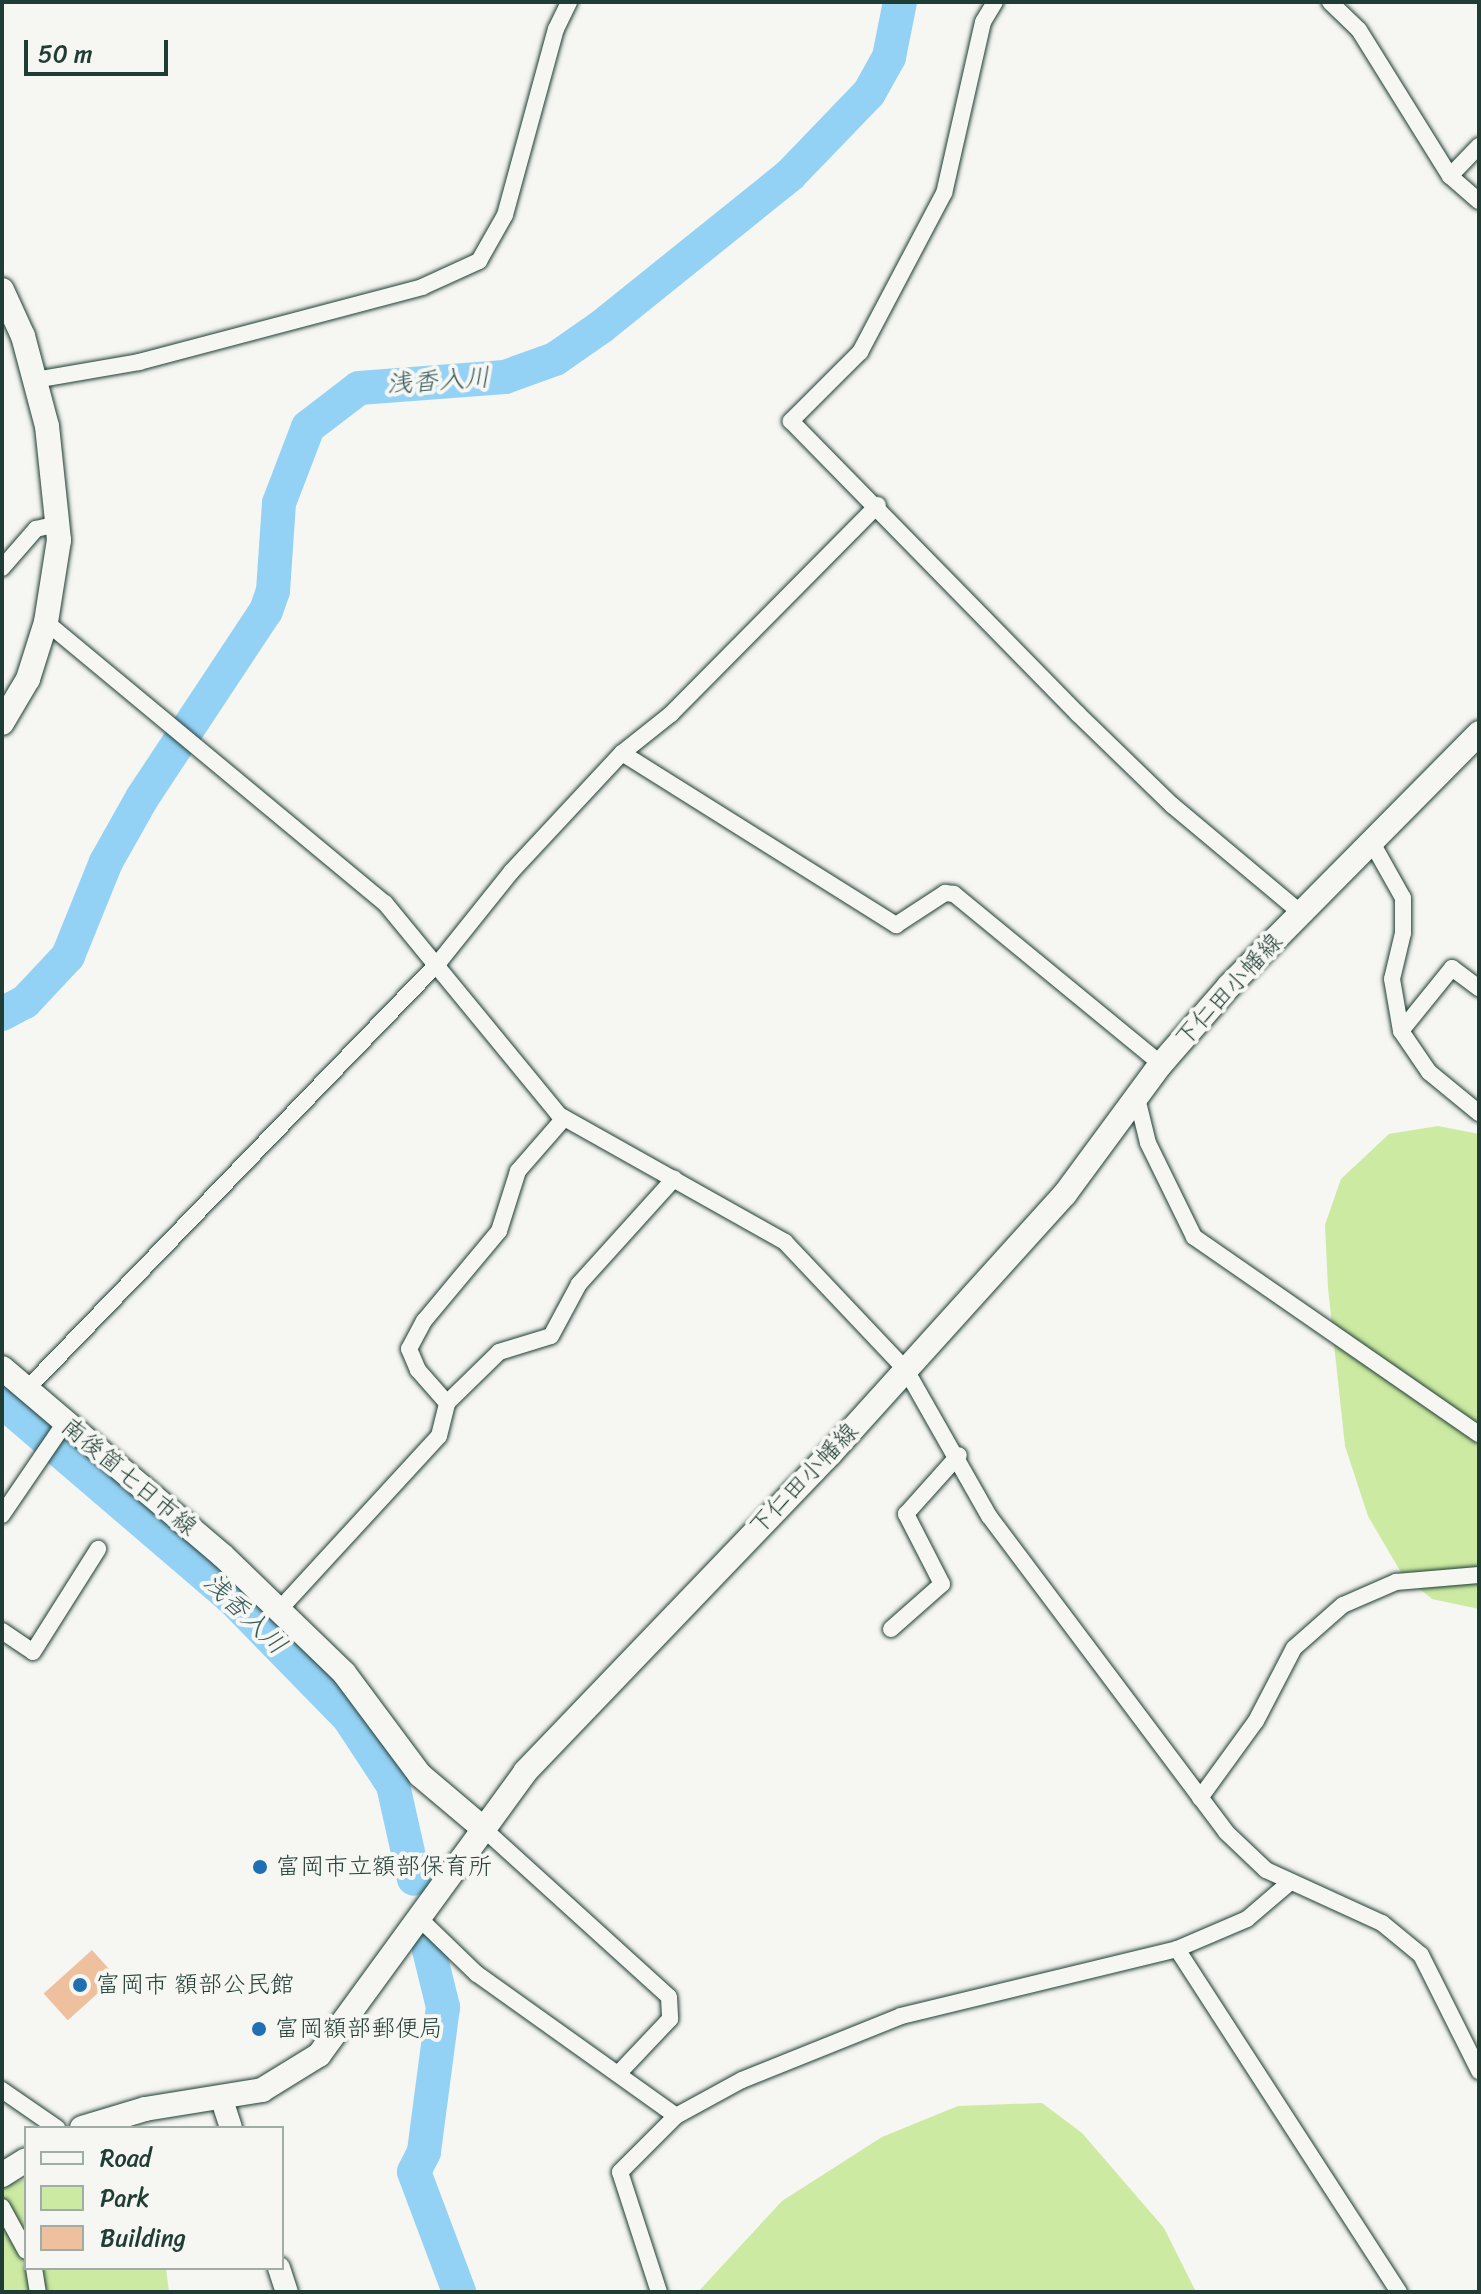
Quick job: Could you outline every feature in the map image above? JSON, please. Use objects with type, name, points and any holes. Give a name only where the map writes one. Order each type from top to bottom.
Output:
[{"type":"main road","points":[[2,290],[35,380],[58,524],[55,587],[46,622],[28,679],[2,723]]},
{"type":"main road","name":"下仁田小幡線","points":[[89,2126],[145,2109],[222,2100],[262,2090],[319,2055],[485,1830],[568,1725],[906,1370],[1065,1194],[1161,1064],[1301,913],[1479,733]]},
{"type":"main road","name":"南後箇七日市線","points":[[2,1368],[26,1390],[59,1433],[279,1610],[362,1692],[420,1775],[485,1830]]},
{"type":"main road","points":[[2,2175],[24,2161]]},
{"type":"street","points":[[35,380],[139,362],[392,295],[455,276],[479,261],[505,215],[556,29],[569,2]]},
{"type":"street","points":[[995,2],[983,22],[944,193],[860,352],[791,421],[878,505],[1099,734],[1301,913]]},
{"type":"street","points":[[1330,2],[1359,30],[1450,176],[1479,201]]},
{"type":"street","points":[[1450,176],[1479,146]]},
{"type":"street","points":[[26,1390],[439,962],[511,872],[622,753],[671,714],[878,505]]},
{"type":"street","points":[[2,568],[36,529],[58,524]]},
{"type":"street","points":[[46,622],[385,903],[439,962],[564,1118],[785,1242],[906,1370],[959,1455],[1006,1541],[1226,1832],[1288,1884],[1382,1923],[1421,1955],[1479,2071]]},
{"type":"street","points":[[622,753],[896,925],[945,893],[954,894],[1161,1064]]},
{"type":"street","points":[[1371,841],[1403,898],[1403,933],[1392,979],[1401,1031],[1429,1072],[1479,1113]]},
{"type":"street","points":[[1401,1031],[1452,968],[1479,988]]},
{"type":"street","points":[[1137,1098],[1148,1143],[1194,1237],[1479,1434]]},
{"type":"street","points":[[447,1403],[418,1370],[409,1349],[424,1321],[499,1231],[518,1171],[564,1118]]},
{"type":"street","points":[[279,1610],[439,1436],[447,1403],[499,1352],[551,1336],[579,1284],[674,1179]]},
{"type":"street","points":[[2,1515],[59,1433]]},
{"type":"street","points":[[891,1629],[942,1584],[906,1514],[959,1455]]},
{"type":"street","points":[[2,1631],[33,1652],[98,1549]]},
{"type":"street","points":[[1200,1798],[1256,1721],[1294,1648],[1343,1605],[1396,1582],[1479,1575]]},
{"type":"street","points":[[485,1830],[669,1997],[670,2019],[619,2073]]},
{"type":"street","points":[[659,2292],[620,2172],[676,2116],[742,2080],[901,2016],[1177,1949],[1247,1919],[1288,1884]]},
{"type":"street","points":[[420,1919],[477,1974],[676,2116]]},
{"type":"street","points":[[1177,1949],[1399,2292]]},
{"type":"street","points":[[2,2090],[54,2126]]},
{"type":"street","points":[[222,2100],[230,2126]]},
{"type":"street","points":[[2,2207],[24,2247]]},
{"type":"street","points":[[34,2270],[38,2292]]},
{"type":"street","points":[[280,2270],[287,2292]]},
{"type":"green space","points":[[1438,1126],[1479,1134],[1479,1609],[1432,1599],[1402,1574],[1368,1516],[1345,1446],[1328,1288],[1325,1225],[1341,1179],[1389,1134]]},
{"type":"green space","points":[[1042,2103],[1082,2133],[1164,2228],[1196,2292],[698,2292],[782,2201],[882,2137],[958,2106]]},
{"type":"green space","points":[[24,2180],[24,2270],[166,2270],[169,2292],[2,2292],[2,2186]]},
{"type":"building","name":"富岡市 額部公民館","points":[[92,1950],[116,1977],[68,2020],[44,1993]]},
{"type":"waterway","name":"浅香入川","points":[[2,1014],[25,1002],[68,956],[106,862],[142,798],[266,611],[273,591],[279,503],[308,427],[359,388],[505,377],[555,359],[601,327],[790,175],[869,93],[889,57],[900,2]]},
{"type":"waterway","name":"浅香入川","points":[[2,1401],[231,1597],[349,1718],[393,1785],[414,1879]]},
{"type":"waterway","name":"浅香入川","points":[[429,1950],[443,2007],[424,2152],[414,2172],[459,2292]]},
{"type":"place","name":"富岡市立額部保育所","points":[[260,1867]]},
{"type":"place","name":"富岡市 額部公民館","points":[[80,1985]]},
{"type":"place","name":"富岡額部郵便局","points":[[259,2029]]}]
